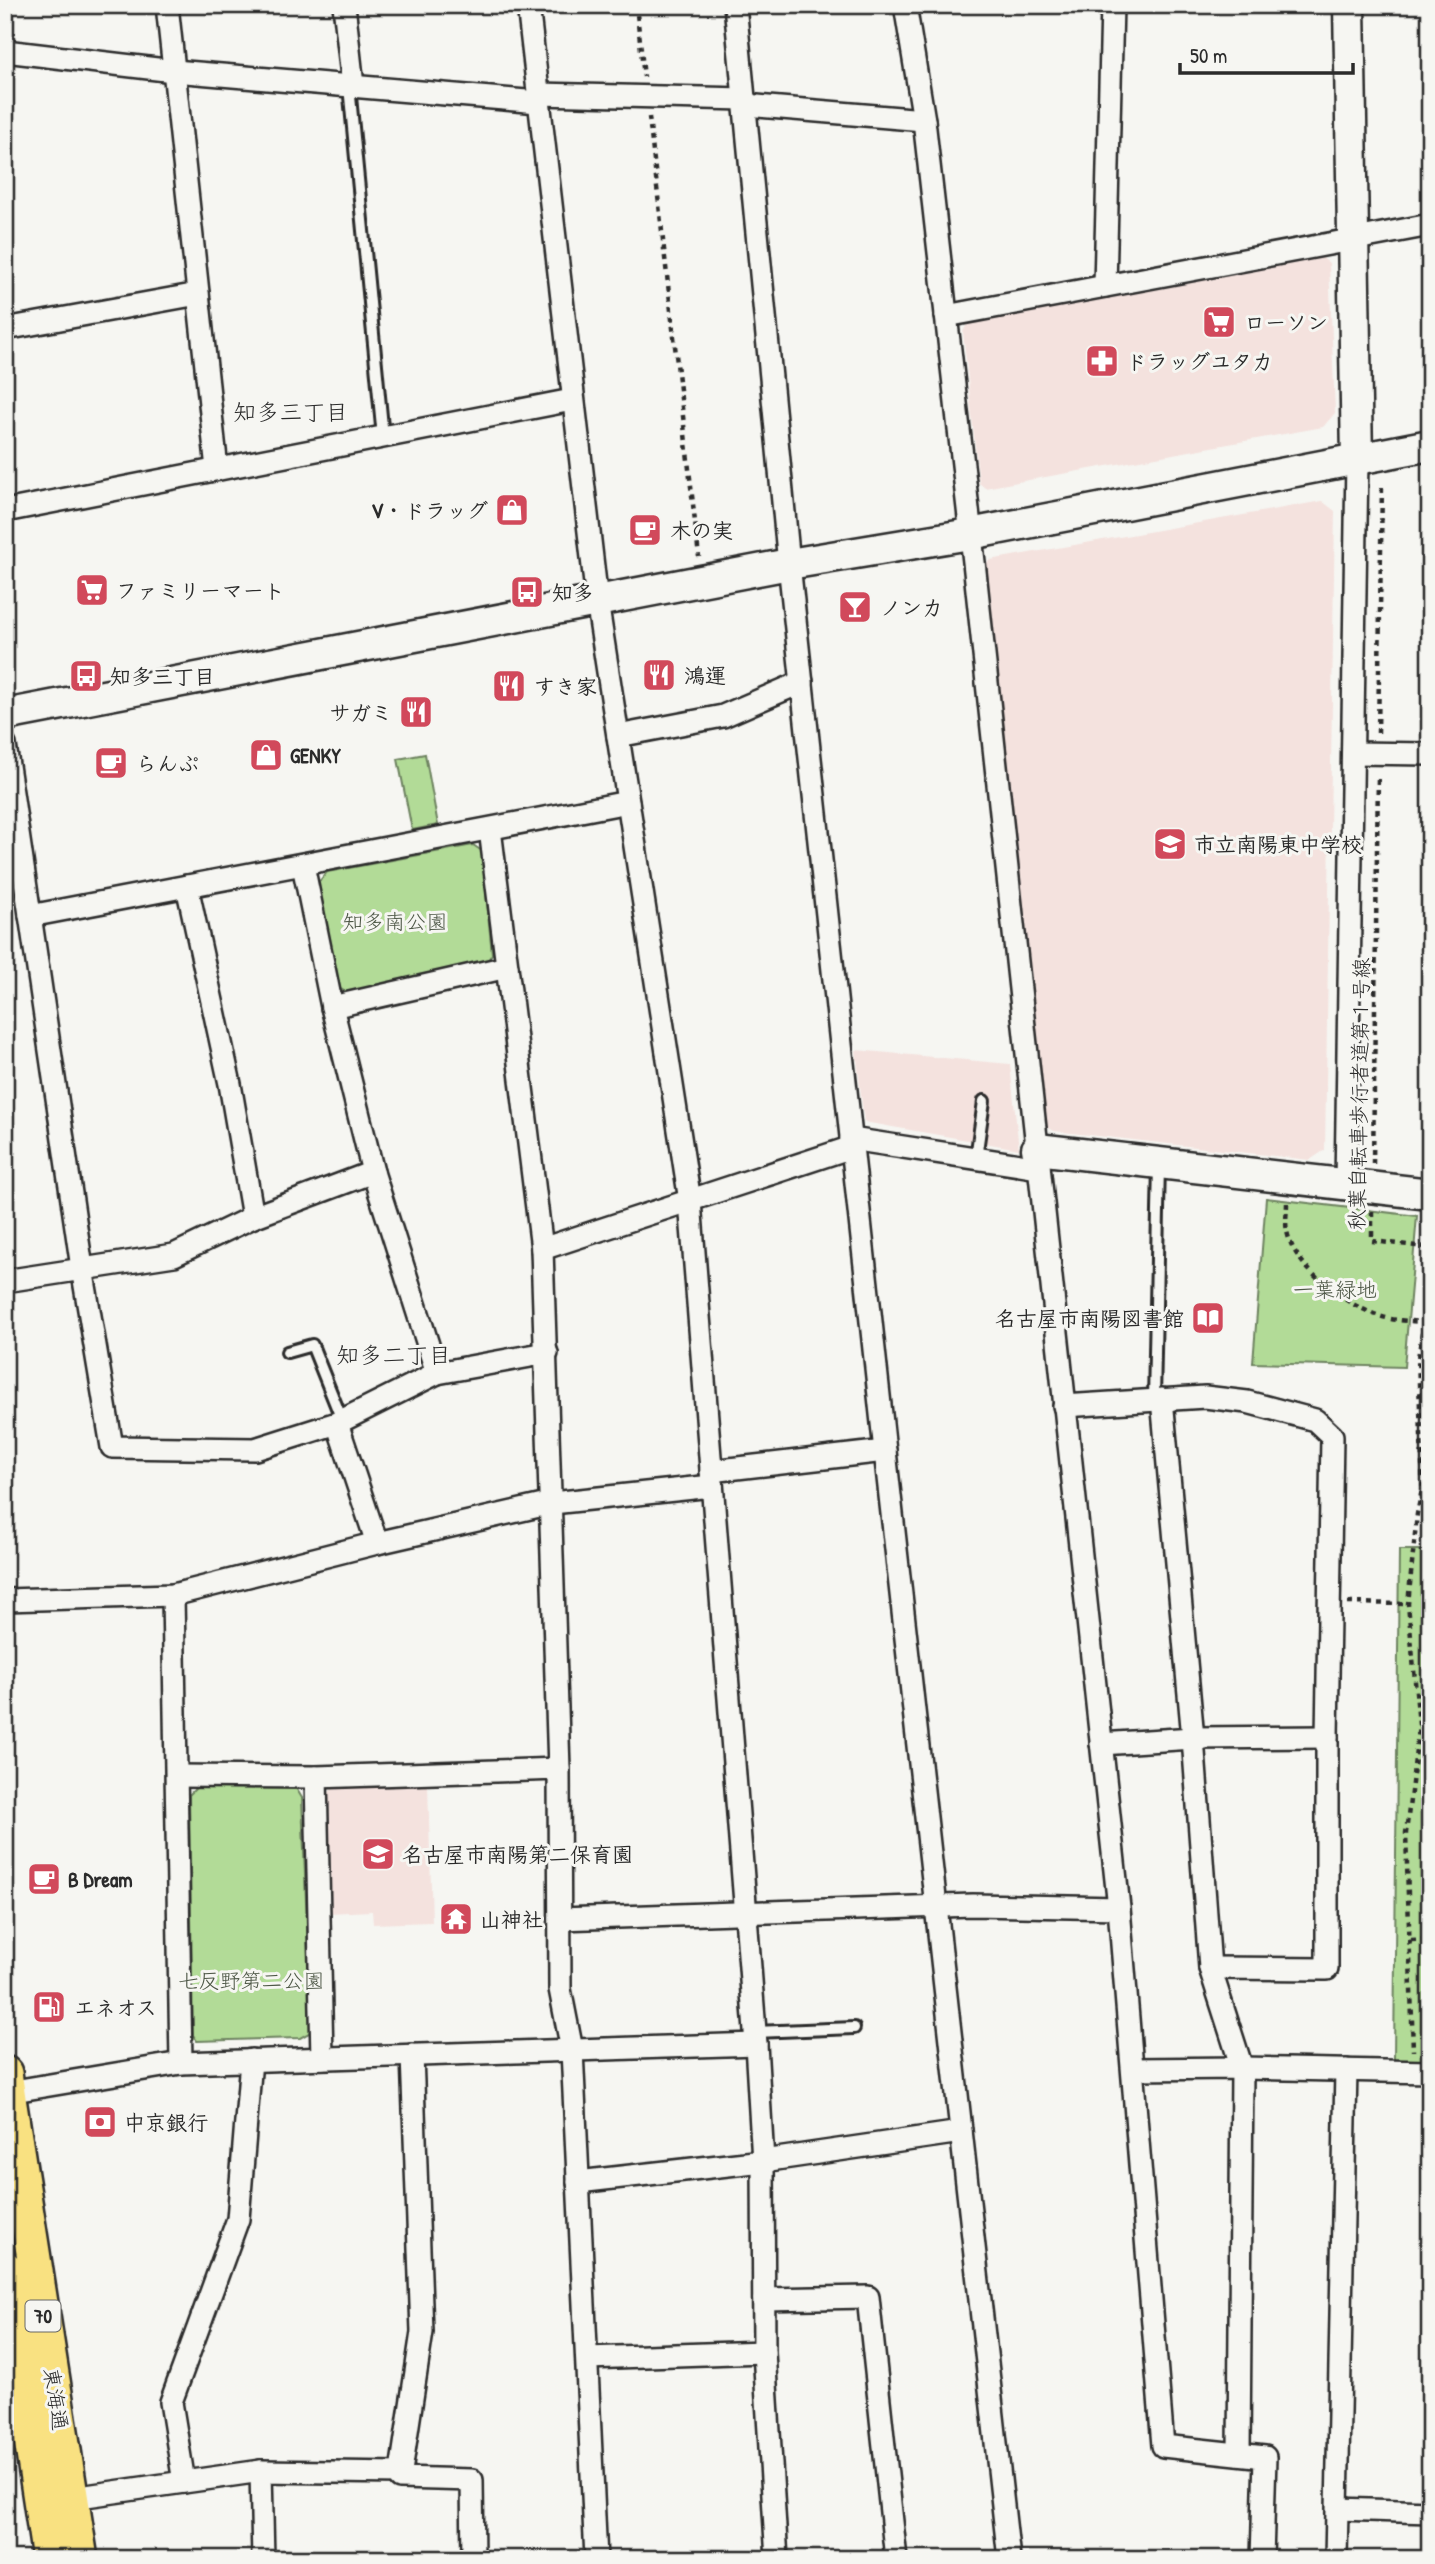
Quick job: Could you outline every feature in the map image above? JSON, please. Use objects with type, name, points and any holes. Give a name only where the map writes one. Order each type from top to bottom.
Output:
[{"type":"main road","name":"東海通","points":[[6,2086],[81,2559]]},
{"type":"main road","name":"東海通","points":[[5,2268],[14,2384],[49,2559]]},
{"type":"street","points":[[167,5],[217,470]]},
{"type":"street","points":[[344,5],[351,86]]},
{"type":"street","points":[[528,5],[597,601],[690,1201],[756,2038],[763,2161],[764,2352],[777,2559]]},
{"type":"street","points":[[735,5],[789,564],[1009,2559]]},
{"type":"street","points":[[905,5],[924,120],[1119,1908],[1163,2446],[1265,2457],[1262,2559]]},
{"type":"street","points":[[1105,286],[1112,5]]},
{"type":"street","points":[[1349,5],[1357,458],[1353,753],[1359,1186]]},
{"type":"street","points":[[5,51],[174,71],[351,86],[539,98],[745,102],[924,120]]},
{"type":"street","points":[[946,316],[1430,225]]},
{"type":"street","points":[[5,329],[198,294]]},
{"type":"street","points":[[5,511],[572,400]]},
{"type":"street","points":[[5,715],[789,564],[970,534],[1430,445]]},
{"type":"street","points":[[618,736],[723,716],[802,682]]},
{"type":"street","points":[[5,746],[82,1268],[112,1447],[255,1449],[340,1421],[437,1373],[547,1353]]},
{"type":"street","points":[[1353,753],[1430,754]]},
{"type":"street","points":[[30,916],[628,802]]},
{"type":"street","points":[[490,829],[542,1250],[559,1769],[561,1989],[572,2050],[596,2559]]},
{"type":"street","points":[[303,864],[332,1007],[373,1172],[437,1373]]},
{"type":"street","points":[[187,886],[230,1083],[254,1217]]},
{"type":"street","points":[[332,1007],[507,967]]},
{"type":"street","points":[[542,1250],[852,1143],[976,1158],[1159,1164],[1430,1194]]},
{"type":"street","points":[[5,1281],[174,1255],[254,1217],[373,1172]]},
{"type":"street","points":[[1064,1406],[1205,1397],[1247,1402],[1315,1420],[1332,1436],[1327,1737],[1327,1969],[1210,1968]]},
{"type":"street","points":[[1158,1399],[1193,1738],[1210,1968],[1242,2068],[1239,2454]]},
{"type":"street","points":[[340,1421],[377,1543]]},
{"type":"street","points":[[5,1600],[173,1595],[377,1543],[552,1503],[885,1451]]},
{"type":"street","points":[[173,1595],[181,2063]]},
{"type":"street","points":[[1101,1744],[1193,1738],[1327,1737]]},
{"type":"street","points":[[177,1776],[316,1777],[559,1769]]},
{"type":"street","points":[[316,1777],[323,2058]]},
{"type":"street","points":[[560,1919],[972,1905],[1119,1908]]},
{"type":"street","points":[[6,2086],[181,2063],[572,2050],[756,2038]]},
{"type":"street","points":[[412,2055],[422,2332],[400,2478],[472,2480],[473,2559]]},
{"type":"street","points":[[184,2482],[171,2402],[238,2219],[251,2060]]},
{"type":"street","points":[[1133,2069],[1242,2068],[1421,2072]]},
{"type":"street","points":[[1336,2559],[1346,2070]]},
{"type":"street","points":[[579,2182],[763,2161],[961,2132]]},
{"type":"street","points":[[764,2299],[868,2297],[896,2559]]},
{"type":"street","points":[[587,2358],[764,2352]]},
{"type":"street","points":[[72,2498],[261,2471],[400,2473]]},
{"type":"street","points":[[261,2471],[263,2559]]},
{"type":"street","points":[[1338,2509],[1430,2512]]},
{"type":"lane","points":[[351,86],[383,437]]},
{"type":"lane","points":[[976,1158],[984,1101]]},
{"type":"lane","points":[[1158,1399],[1159,1164]]},
{"type":"lane","points":[[287,1352],[312,1345],[340,1421]]},
{"type":"lane","points":[[756,2038],[854,2028]]},
{"type":"path","points":[[636,5],[702,581]]},
{"type":"path","name":"秋葉自転車歩行者道第１号線","points":[[1382,486],[1378,754],[1359,1186],[1372,1241],[1426,1247],[1424,1322],[1418,1358],[1423,1485],[1417,1514],[1408,1604],[1419,1725],[1406,1833],[1421,2072]]},
{"type":"path","points":[[1289,1179],[1287,1232],[1297,1254],[1324,1285],[1355,1306],[1389,1319],[1424,1322]]},
{"type":"path","points":[[1330,1603],[1408,1604]]},
{"type":"path","points":[[1419,1725],[1430,1726]]},
{"type":"path","points":[[1411,1940],[1430,1939]]},
{"type":"shaded area","points":[[1320,256],[1329,263],[1335,413],[1323,427],[985,488],[979,483],[963,332],[973,321]]},
{"type":"shaded area","name":"市立南陽東中学校","points":[[1322,501],[1335,511],[1325,1150],[1310,1160],[1054,1131],[1040,1122],[982,567],[990,560]]},
{"type":"shaded area","points":[[856,1050],[1010,1064],[1019,1149],[864,1122]]},
{"type":"shaded area","name":"名古屋市南陽第二保育園","points":[[428,1784],[432,1922],[373,1924],[372,1911],[328,1913],[325,1797],[334,1787]]},
{"type":"green space","points":[[425,754],[438,825],[412,830],[398,759]]},
{"type":"green space","name":"知多南公園","points":[[473,845],[482,851],[492,954],[486,963],[350,994],[340,989],[318,883],[327,872]]},
{"type":"green space","name":"一葉緑地","points":[[1266,1198],[1417,1216],[1404,1367],[1253,1363]]},
{"type":"green space","points":[[1399,1550],[1430,1550],[1430,2060],[1394,2060]]},
{"type":"green space","name":"七反野第二公園","points":[[197,1787],[296,1788],[302,1798],[311,2032],[300,2038],[197,2041],[193,2035],[189,1795]]},
{"type":"place","name":"ローソン","points":[[1219,322]]},
{"type":"place","name":"ドラッグユタカ","points":[[1102,361]]},
{"type":"place","name":"V・ドラッグ","points":[[512,510]]},
{"type":"place","name":"木の実","points":[[645,530]]},
{"type":"place","name":"ファミリーマート","points":[[92,590]]},
{"type":"place","name":"知多","points":[[527,592]]},
{"type":"place","name":"ノンカ","points":[[855,607]]},
{"type":"place","name":"鴻運","points":[[659,675]]},
{"type":"place","name":"知多三丁目","points":[[86,676]]},
{"type":"place","name":"すき家","points":[[509,686]]},
{"type":"place","name":"サガミ","points":[[416,712]]},
{"type":"place","name":"GENKY","points":[[266,755]]},
{"type":"place","name":"らんぷ","points":[[111,763]]},
{"type":"place","name":"市立南陽東中学校","points":[[1170,844]]},
{"type":"place","name":"名古屋市南陽図書館","points":[[1208,1318]]},
{"type":"place","name":"名古屋市南陽第二保育園","points":[[378,1854]]},
{"type":"place","name":"B Dream","points":[[44,1879]]},
{"type":"place","name":"山神社","points":[[456,1919]]},
{"type":"place","name":"エネオス","points":[[49,2007]]},
{"type":"place","name":"中京銀行","points":[[100,2122]]},
{"type":"district","name":"知多三丁目","points":[[291,411]]},
{"type":"district","name":"知多二丁目","points":[[394,1354]]}]
